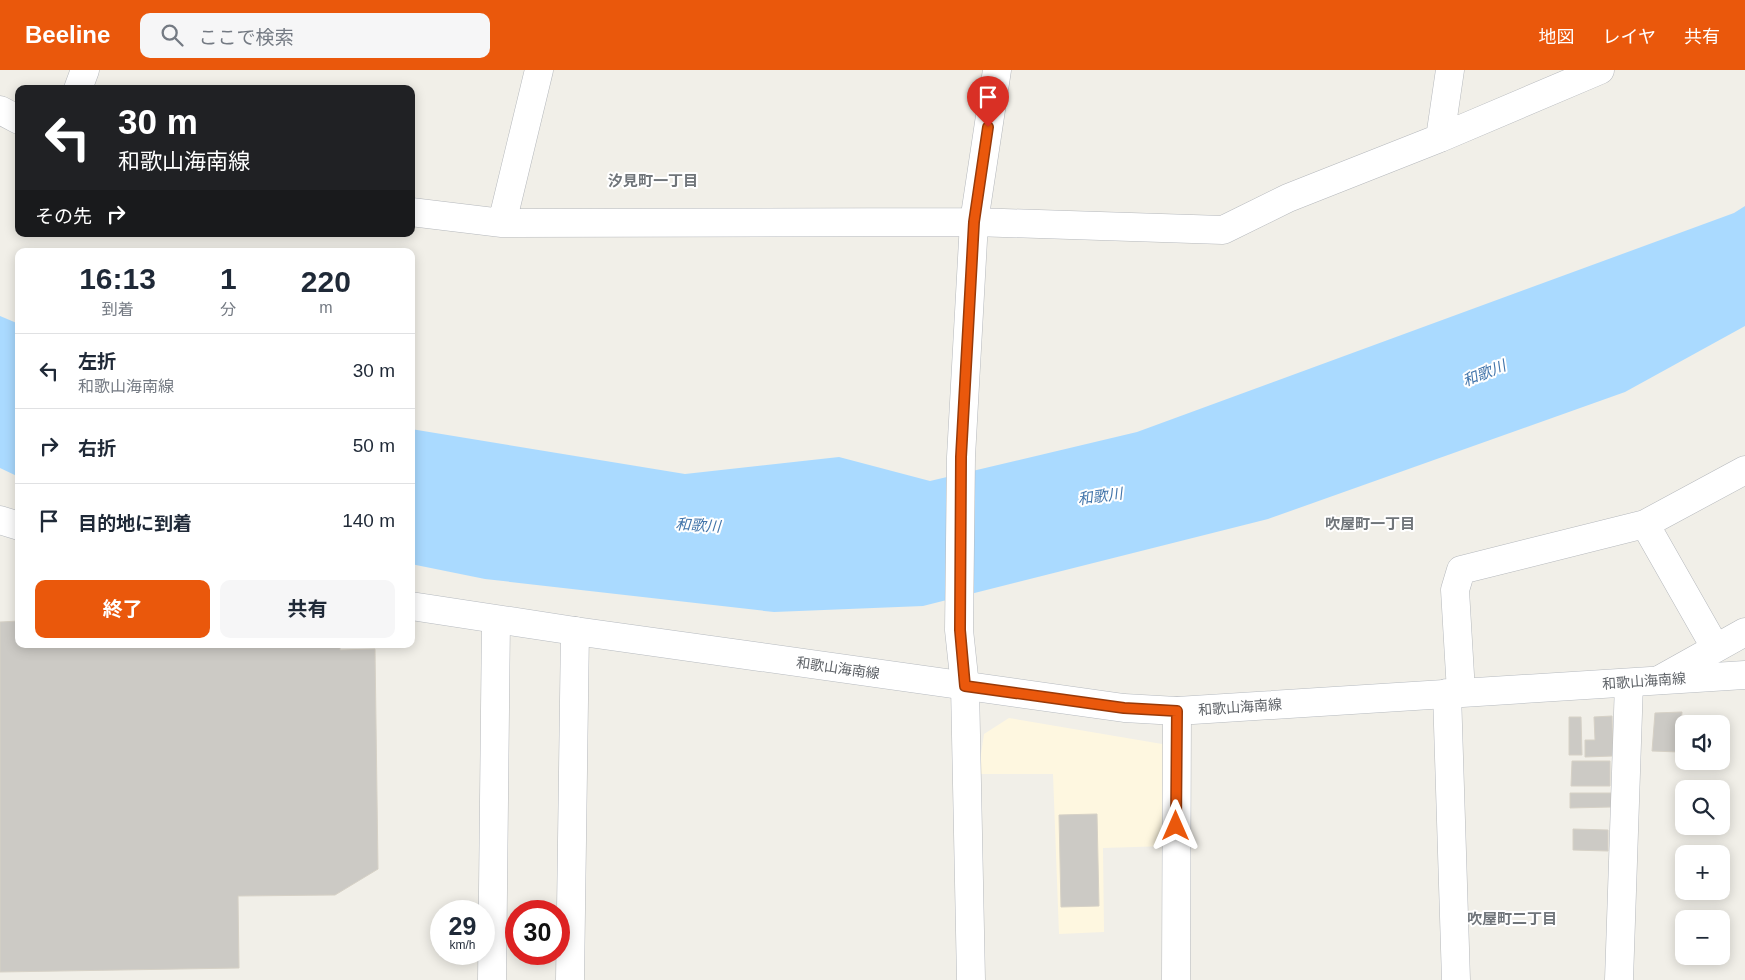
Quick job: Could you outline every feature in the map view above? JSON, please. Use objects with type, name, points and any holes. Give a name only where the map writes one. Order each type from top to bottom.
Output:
[{"type":"street","points":[[79,85],[85,70]]},
{"type":"street","points":[[502,223],[539,70]]},
{"type":"street","points":[[971,980],[965,686],[960,630],[961,457],[974,222],[997,70]]},
{"type":"street","points":[[1440,138],[1450,70]]},
{"type":"street","points":[[415,212],[502,223],[974,222],[1223,230],[1288,198],[1440,138],[1600,70]]},
{"type":"street","points":[[0,110],[15,118]]},
{"type":"street","points":[[1456,980],[1454,590],[1461,570],[1645,524],[1745,470]]},
{"type":"street","points":[[0,520],[15,525]]},
{"type":"street","points":[[1645,524],[1715,647]]},
{"type":"street","name":"和歌山海南線","points":[[415,607],[496,620],[1124,708],[1177,711],[1745,675]]},
{"type":"street","points":[[492,980],[496,620]]},
{"type":"street","points":[[570,980],[575,631]]},
{"type":"street","points":[[1659,680],[1715,647],[1745,632]]},
{"type":"street","points":[[1619,980],[1629,683]]},
{"type":"street","points":[[1176,980],[1177,711]]},
{"type":"shaded area","points":[[1009,718],[1168,745],[1167,846],[1103,848],[1104,932],[1059,934],[1053,774],[978,774],[984,734]]},
{"type":"water","name":"和歌川","points":[[1745,206],[1745,326],[1625,392],[1268,519],[923,606],[774,612],[485,579],[415,565],[415,430],[685,474],[839,457],[930,481],[1137,432],[1734,213]]},
{"type":"water","points":[[0,316],[15,322],[15,475],[0,468]]},
{"type":"building","points":[[15,621],[15,648],[375,649],[378,869],[335,895],[238,896],[239,968],[0,972],[0,622]]},
{"type":"building","points":[[1682,712],[1682,715],[1675,715],[1675,752],[1652,751],[1655,713]]},
{"type":"building","points":[[1612,716],[1613,756],[1585,757],[1585,740],[1595,740],[1594,717]]},
{"type":"building","points":[[1569,717],[1581,717],[1582,755],[1569,755]]},
{"type":"building","points":[[1572,761],[1610,761],[1610,786],[1571,786]]},
{"type":"building","points":[[1570,793],[1611,793],[1611,807],[1570,808]]},
{"type":"building","points":[[1097,814],[1099,906],[1061,907],[1059,815]]},
{"type":"building","points":[[1573,829],[1608,830],[1608,851],[1573,850]]},
{"type":"district","name":"汐見町一丁目","points":[[653,180]]},
{"type":"district","name":"吹屋町一丁目","points":[[1370,523]]},
{"type":"district","name":"吹屋町二丁目","points":[[1512,918]]},
{"type":"route","points":[[988,127],[974,222],[961,457],[960,630],[965,686],[1124,708],[1177,711],[1176,826]]}]
